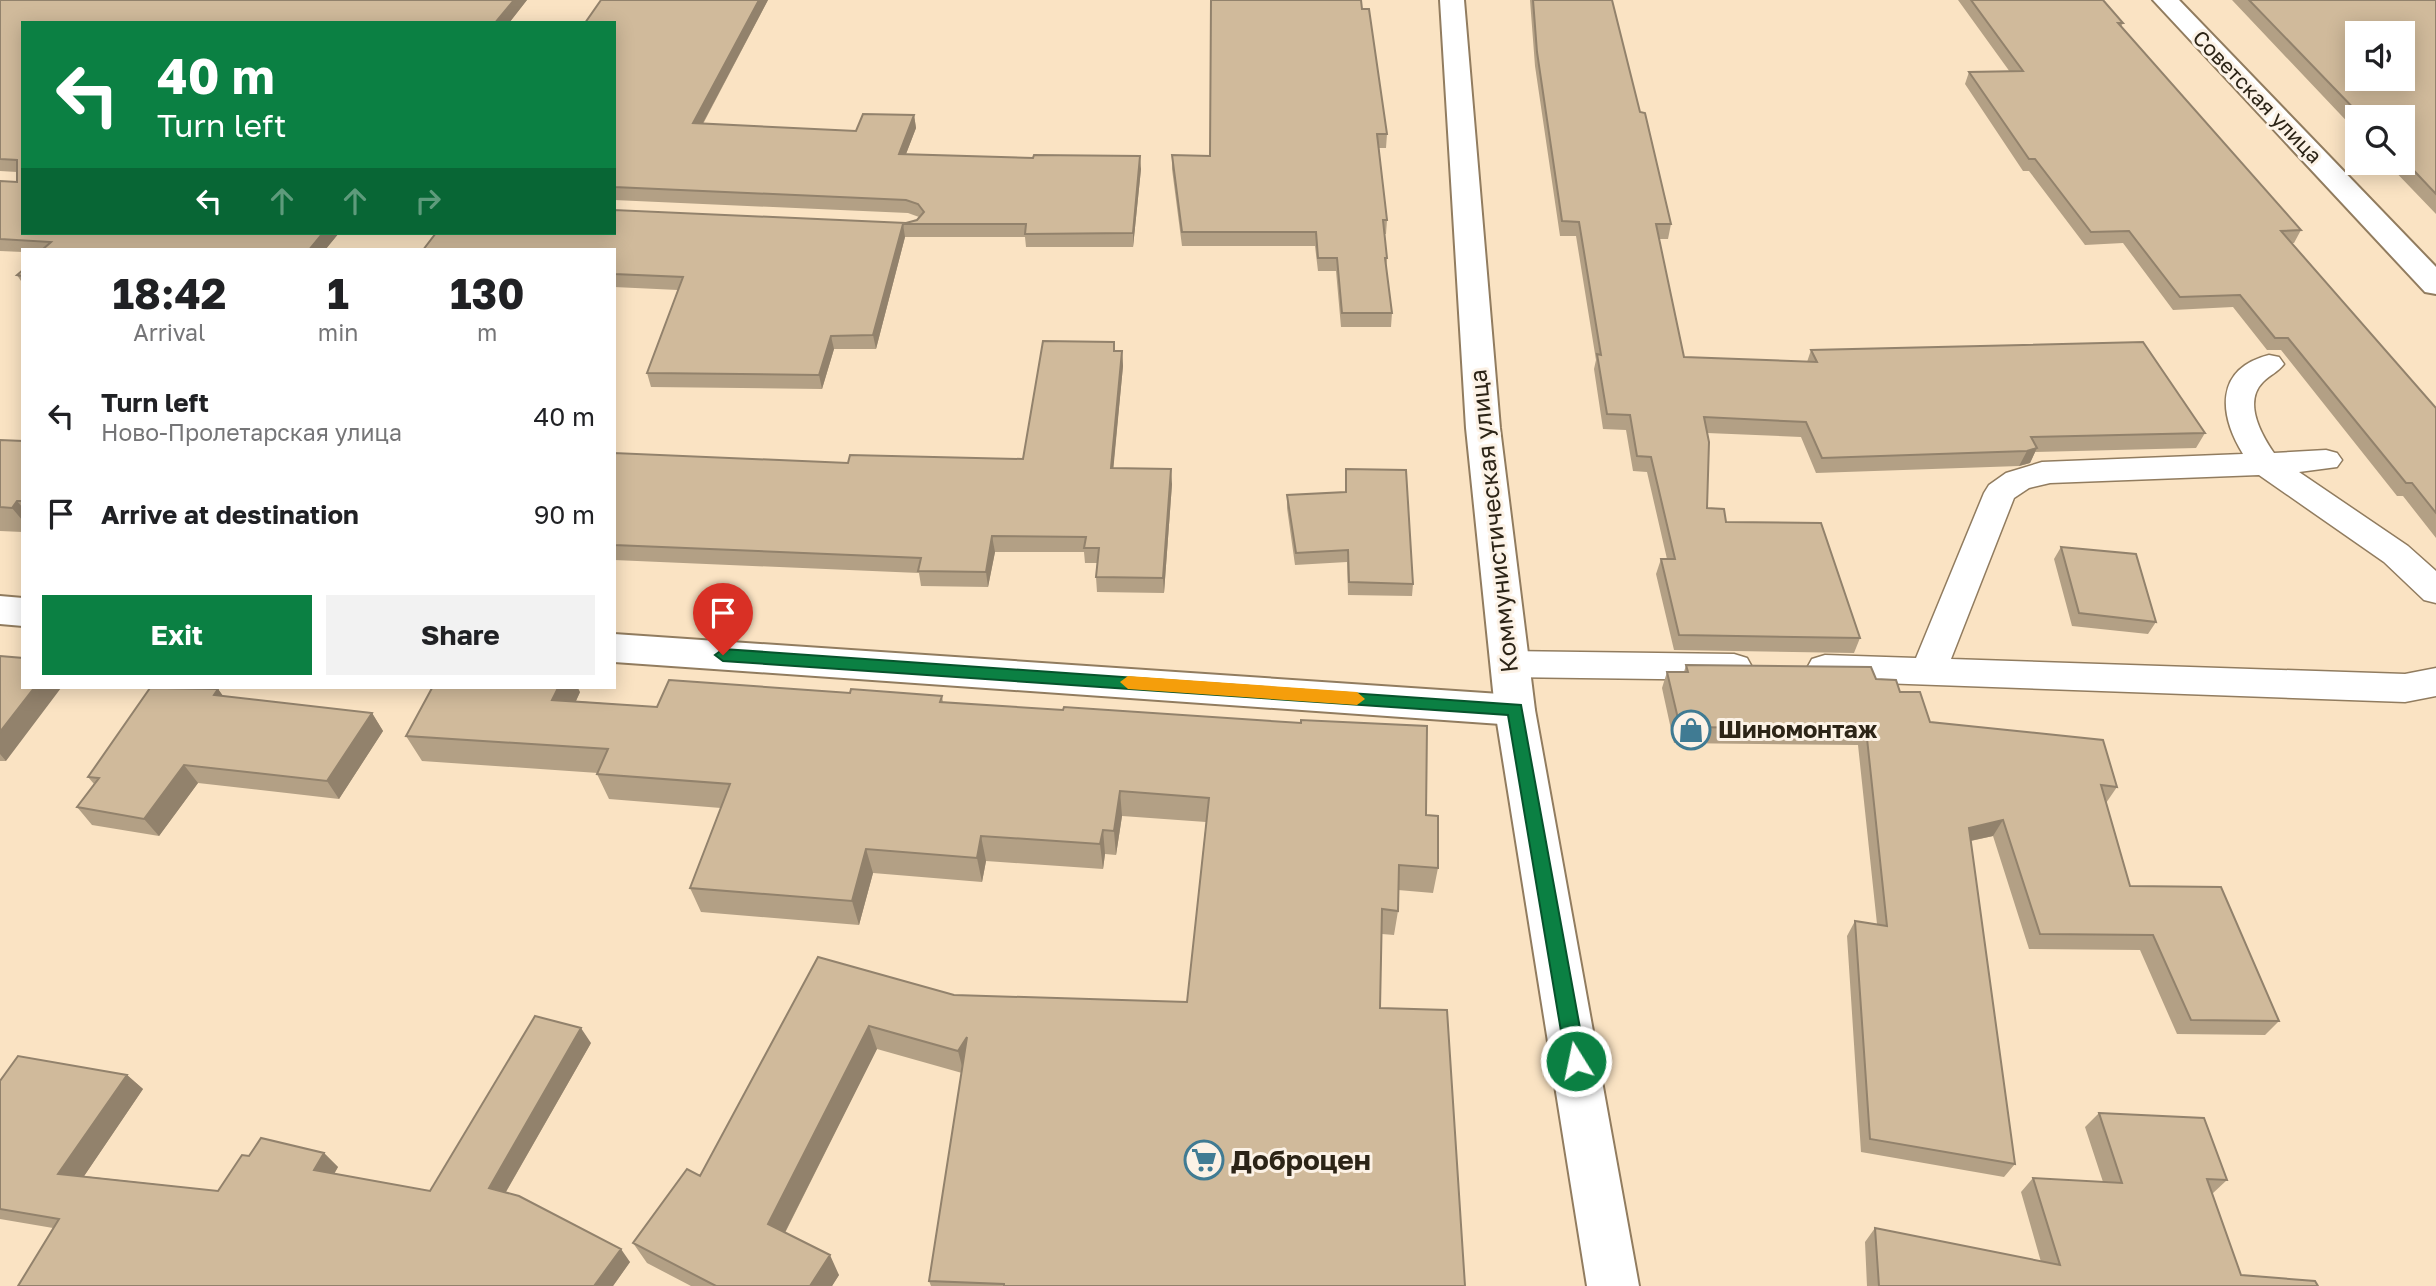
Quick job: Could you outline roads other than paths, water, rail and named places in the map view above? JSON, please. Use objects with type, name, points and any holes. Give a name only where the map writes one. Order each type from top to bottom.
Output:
[{"type":"main road","name":"Коммунистическая улица","points":[[1452,0],[1476,347],[1509,664],[1613,1286]]},
{"type":"main road","name":"Советская улица","points":[[2165,0],[2436,285]]},
{"type":"main road","points":[[0,610],[21,612]]},
{"type":"main road","points":[[616,648],[1515,710]]},
{"type":"lane","points":[[2269,364],[2251,379],[2242,393],[2239,412],[2242,428],[2264,464],[2396,554],[2436,591]]},
{"type":"lane","points":[[1929,670],[2000,493],[2012,481],[2025,475],[2050,472],[2326,460]]},
{"type":"lane","points":[[1509,664],[1929,670],[2405,688],[2436,682]]},
{"type":"place","name":"Шиномонтаж","points":[[1691,730]]},
{"type":"place","name":"Доброцен","points":[[1204,1160]]}]
